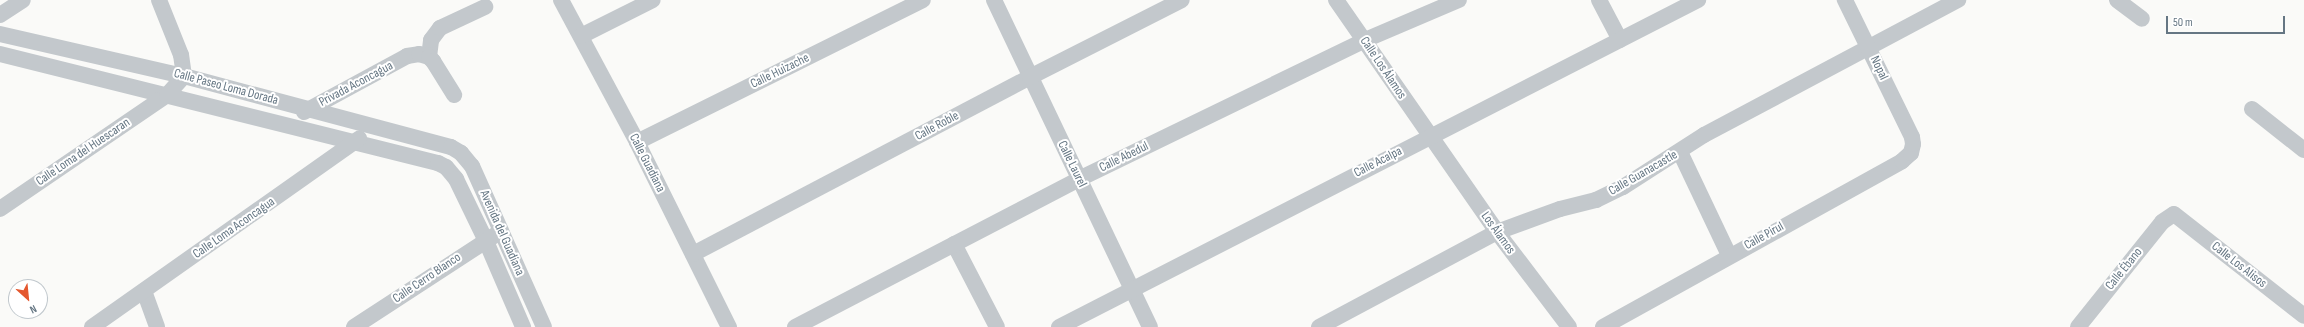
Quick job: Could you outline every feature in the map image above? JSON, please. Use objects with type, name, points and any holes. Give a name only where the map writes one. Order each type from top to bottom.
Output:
[{"type":"street","points":[[1,16],[23,0]]},
{"type":"street","points":[[159,0],[181,55],[184,76]]},
{"type":"street","name":"Calle Guadiana","points":[[561,0],[637,142],[729,327]]},
{"type":"street","points":[[581,36],[654,0]]},
{"type":"street","name":"Calle Huizache","points":[[637,142],[923,0]]},
{"type":"street","name":"Calle Laurel","points":[[994,0],[1150,327]]},
{"type":"street","name":"Calle Roble","points":[[693,254],[1030,77],[1182,0]]},
{"type":"street","name":"Calle Los Álamos","points":[[1336,0],[1365,40],[1429,136]]},
{"type":"street","name":"Calle Abedul","points":[[795,327],[1079,179],[1365,40],[1459,0]]},
{"type":"street","points":[[1599,0],[1620,40]]},
{"type":"street","name":"Calle Acalpa","points":[[1059,327],[1429,136],[1698,0]]},
{"type":"street","name":"Nopal","points":[[1846,0],[1912,137]]},
{"type":"street","name":"Calle Guanacastle","points":[[1319,327],[1496,232],[1560,209],[1596,200],[1624,187],[1704,135],[1958,0]]},
{"type":"street","points":[[2117,0],[2142,19]]},
{"type":"street","points":[[454,95],[429,57],[431,40],[440,28],[485,6]]},
{"type":"street","name":"Calle Paseo Loma Dorada","points":[[0,34],[184,76],[451,147]]},
{"type":"street","name":"Calle Paseo Loma Dorada","points":[[0,54],[438,163]]},
{"type":"street","name":"Privada Aconcagua","points":[[287,125],[308,109],[407,56],[419,54],[429,57]]},
{"type":"street","name":"Calle Loma del Huescaran","points":[[0,209],[167,95],[184,76]]},
{"type":"street","points":[[2252,109],[2304,150]]},
{"type":"street","name":"Calle Loma Aconcagua","points":[[92,327],[354,142],[374,126]]},
{"type":"street","name":"Los Álamos","points":[[1429,136],[1496,232],[1569,327]]},
{"type":"street","name":"Calle Pirul","points":[[1602,327],[1729,255],[1902,161],[1911,153],[1913,144],[1912,137]]},
{"type":"street","name":"Avenida del Guadiana","points":[[451,147],[461,153],[472,166],[544,327]]},
{"type":"street","points":[[1680,152],[1729,255]]},
{"type":"street","name":"Avenida del Guadiana","points":[[438,163],[446,167],[456,179],[485,239],[523,327]]},
{"type":"street","name":"Calle Los Alisos","points":[[2174,214],[2304,316]]},
{"type":"street","name":"Calle Ébano","points":[[2078,327],[2162,222],[2174,214]]},
{"type":"street","name":"Calle Cerro Blanco","points":[[354,327],[485,239],[501,231]]},
{"type":"street","points":[[954,244],[997,327]]},
{"type":"street","points":[[144,291],[157,327]]}]
